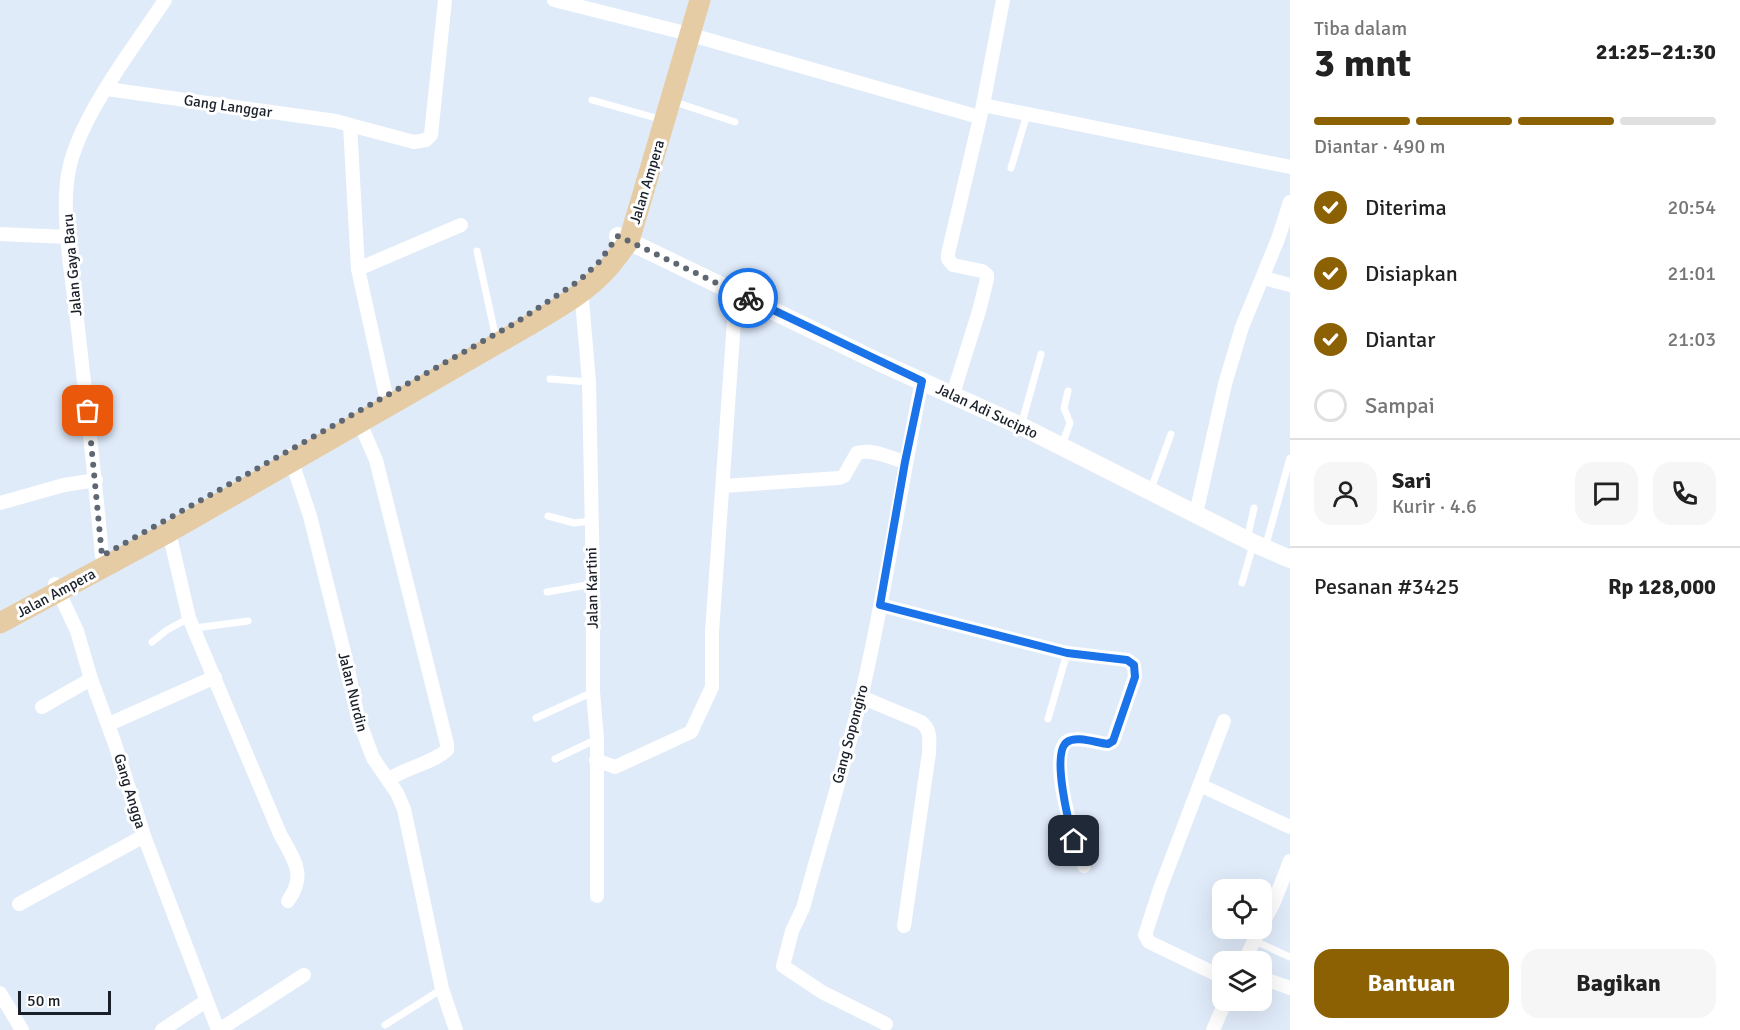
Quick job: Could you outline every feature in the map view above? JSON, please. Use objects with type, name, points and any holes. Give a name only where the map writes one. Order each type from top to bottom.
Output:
[{"type":"main road","name":"Jalan Ampera","points":[[686,33],[689,0]]},
{"type":"main road","name":"Jalan Ampera","points":[[0,623],[102,556],[360,423],[533,323],[581,286],[599,262],[623,238],[686,33],[700,0]]},
{"type":"main road","name":"Jalan Ampera","points":[[0,612],[169,532],[386,396],[581,286]]},
{"type":"street","name":"Jalan Gaya Baru","points":[[102,556],[96,480],[68,237],[66,186],[69,166],[77,142],[106,89],[165,0]]},
{"type":"street","name":"Gang Langgar","points":[[106,89],[336,121],[414,142],[426,140],[431,135],[445,0]]},
{"type":"street","points":[[554,0],[981,111],[1027,114],[1290,167]]},
{"type":"street","points":[[953,394],[980,311],[987,275],[982,271],[953,265],[948,259],[948,254],[981,111],[1002,0]]},
{"type":"street","points":[[350,125],[358,269],[386,396]]},
{"type":"street","points":[[1196,514],[1225,384],[1242,327],[1263,278],[1290,202]]},
{"type":"street","points":[[358,269],[461,225]]},
{"type":"street","points":[[0,234],[68,237]]},
{"type":"street","name":"Jalan Adi Sucipto","points":[[623,238],[1021,426],[1290,559]]},
{"type":"street","points":[[1263,278],[1290,285]]},
{"type":"street","name":"Jalan Kartini","points":[[581,286],[589,382],[593,692],[597,739],[597,896]]},
{"type":"street","points":[[596,760],[610,766],[619,765],[686,735],[694,727],[712,687],[712,632],[736,292]]},
{"type":"street","name":"Gang Sopongiro","points":[[886,1023],[822,992],[783,966],[792,931],[803,908],[861,698],[922,381]]},
{"type":"street","points":[[360,423],[376,460],[447,744],[447,750],[442,754],[404,770],[388,780]]},
{"type":"street","points":[[723,486],[839,478],[844,476],[856,453],[861,452],[905,462]]},
{"type":"street","name":"Jalan Nurdin","points":[[291,457],[310,516],[358,718],[373,758],[402,801],[442,988],[456,1030]]},
{"type":"street","points":[[0,503],[64,485],[96,480]]},
{"type":"street","points":[[169,532],[192,623],[299,875],[298,883],[288,901]]},
{"type":"street","name":"Gang Angga","points":[[57,587],[77,631],[91,680],[109,724],[144,836],[219,1030]]},
{"type":"street","points":[[880,605],[1067,653],[1127,660],[1134,665],[1136,671],[1111,743],[1070,740],[1064,743],[1061,751],[1061,780],[1068,819],[1084,866]]},
{"type":"street","points":[[109,724],[215,677]]},
{"type":"street","points":[[42,707],[91,680]]},
{"type":"street","points":[[861,698],[921,722],[929,735],[929,753],[904,926]]},
{"type":"street","points":[[1212,972],[1149,942],[1145,935],[1224,721]]},
{"type":"street","points":[[1200,785],[1290,827]]},
{"type":"street","points":[[19,904],[144,836]]},
{"type":"street","points":[[1272,906],[1289,866]]},
{"type":"street","points":[[219,1030],[304,975]]},
{"type":"street","points":[[1272,982],[1290,988]]},
{"type":"street","points":[[0,993],[22,1030]]},
{"type":"street","points":[[162,1030],[206,1001]]},
{"type":"street","points":[[1213,1030],[1221,1011]]},
{"type":"lane","points":[[592,100],[663,109],[735,122]]},
{"type":"lane","points":[[1011,168],[1027,114]]},
{"type":"lane","points":[[477,251],[495,334]]},
{"type":"lane","points":[[1021,426],[1041,354]]},
{"type":"lane","points":[[550,379],[589,382]]},
{"type":"lane","points":[[1062,447],[1070,423],[1064,408],[1068,391]]},
{"type":"lane","points":[[1150,491],[1171,434]]},
{"type":"lane","points":[[1242,583],[1255,543],[1290,458]]},
{"type":"lane","points":[[1254,508],[1255,543]]},
{"type":"lane","points":[[548,516],[574,523],[591,521]]},
{"type":"lane","points":[[547,592],[593,584]]},
{"type":"lane","points":[[152,642],[167,630],[192,623],[248,621]]},
{"type":"lane","points":[[1048,719],[1067,653]]},
{"type":"lane","points":[[536,718],[593,692]]},
{"type":"lane","points":[[555,759],[597,739]]},
{"type":"lane","points":[[1268,939],[1290,957]]},
{"type":"lane","points":[[386,1024],[442,988]]},
{"type":"way so far","points":[[88,411],[102,556],[517,322],[573,286],[599,262],[618,236],[748,298]]},
{"type":"route","points":[[748,298],[922,381],[880,605],[1067,653],[1127,660],[1134,665],[1135,677],[1113,741],[1108,744],[1079,739],[1070,740],[1064,743],[1061,751],[1061,780],[1074,841]]}]
